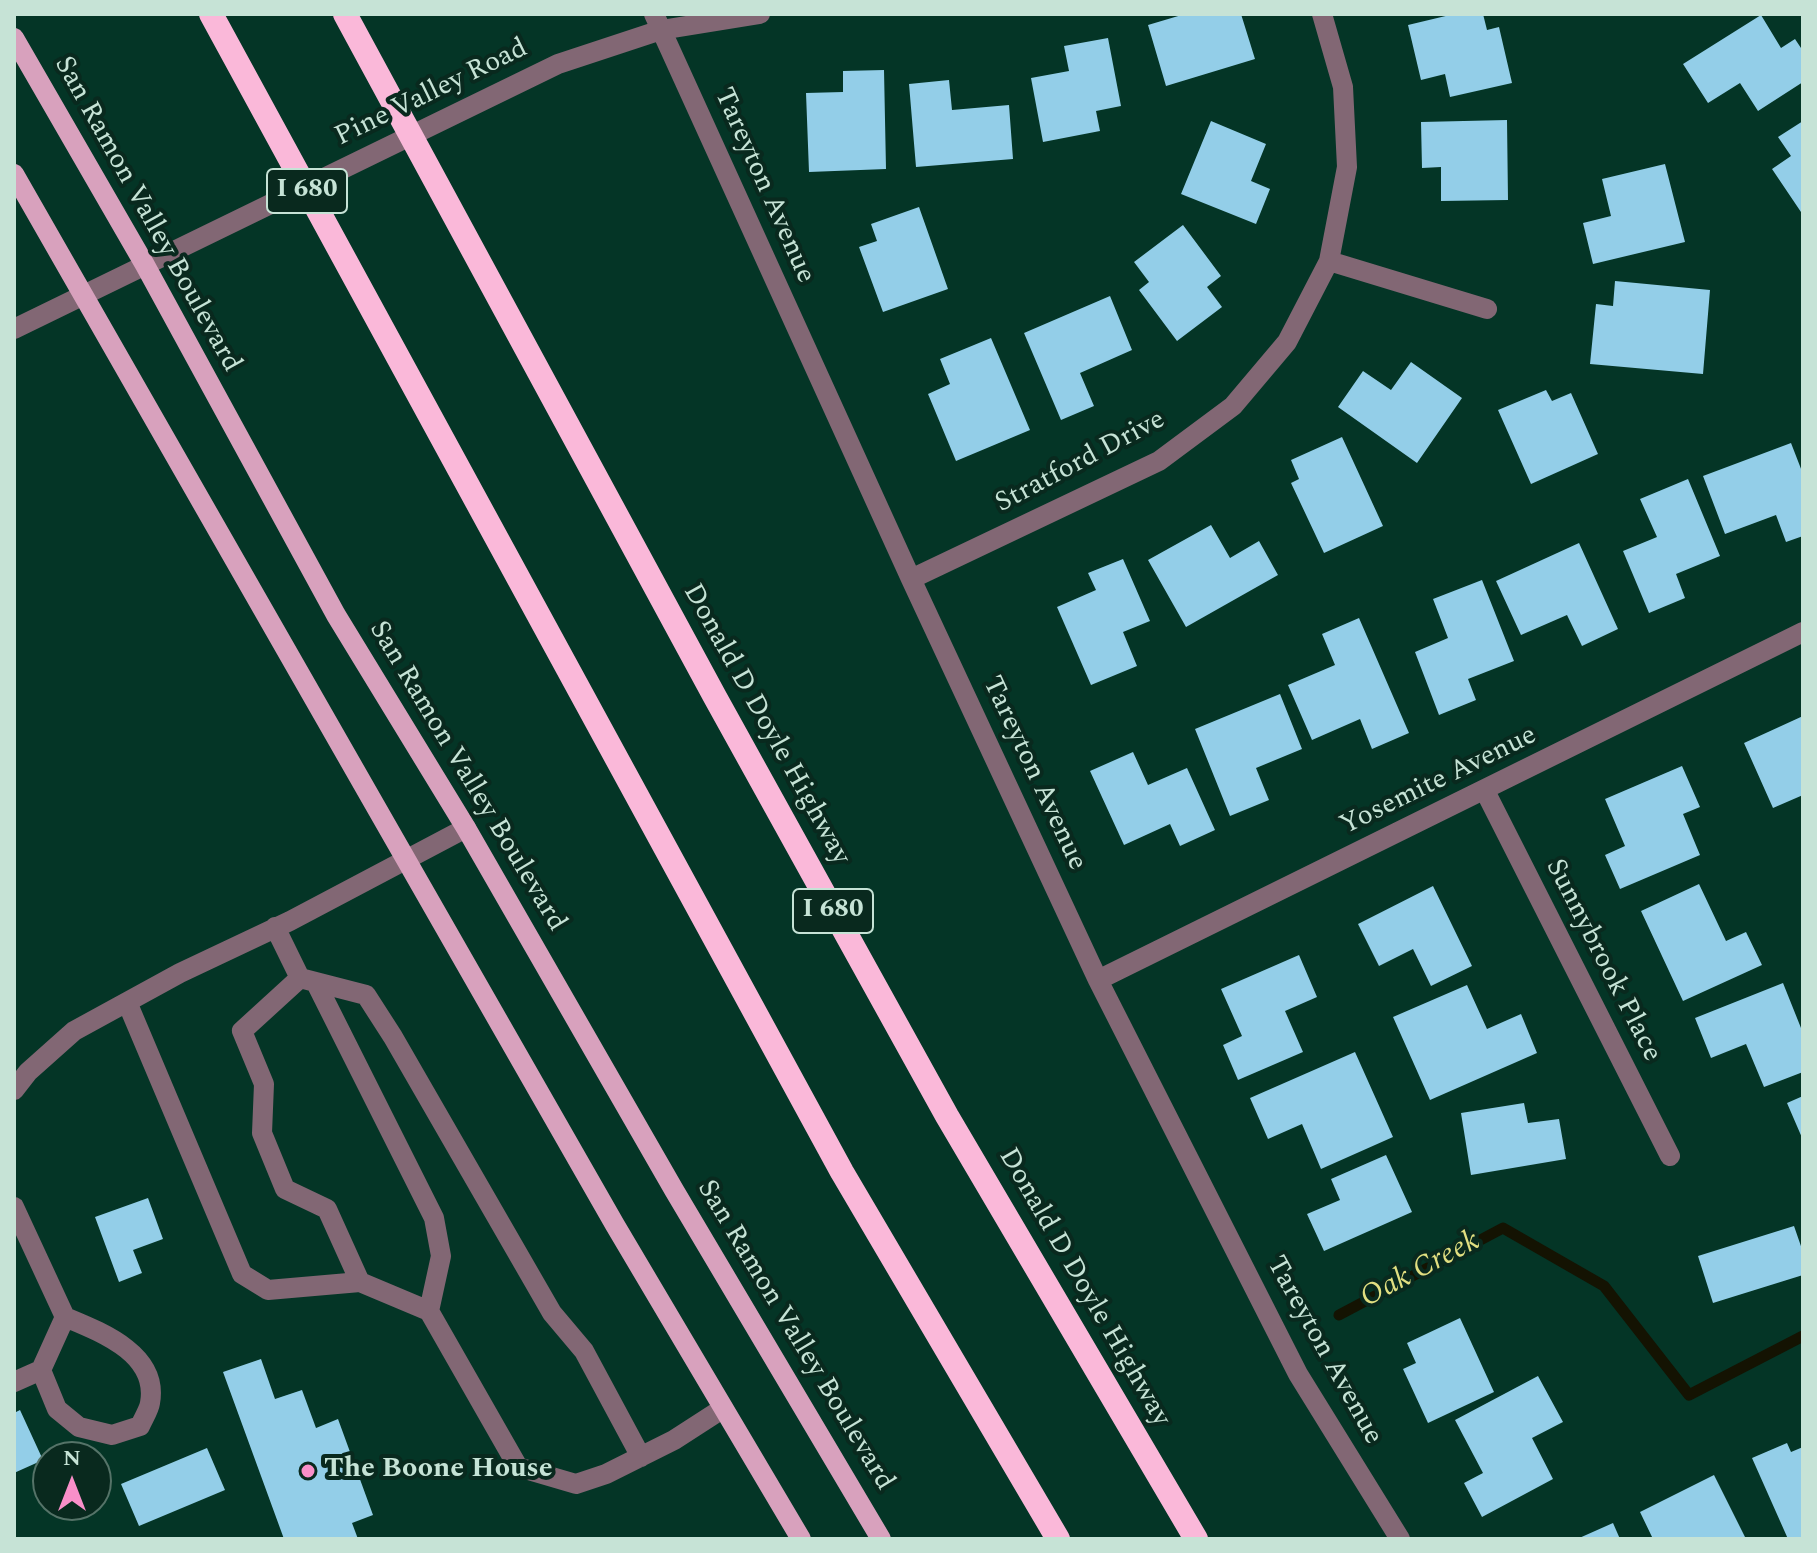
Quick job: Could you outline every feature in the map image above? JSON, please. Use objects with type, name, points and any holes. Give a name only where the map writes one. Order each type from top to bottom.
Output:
[{"type":"highway","name":"I 680","points":[[211,14],[842,1172],[1058,1539]]},
{"type":"highway","name":"Donald D Doyle Highway","points":[[345,14],[722,711],[947,1116],[1196,1539]]},
{"type":"main road","name":"San Ramon Valley Boulevard","points":[[14,38],[145,265],[336,615],[466,828],[682,1204],[881,1539]]},
{"type":"main road","points":[[14,174],[722,1409],[801,1539]]},
{"type":"street","name":"Pine Valley Road","points":[[14,329],[558,64],[657,22],[760,14]]},
{"type":"street","name":"Stratford Drive","points":[[911,579],[1159,461],[1233,406],[1287,342],[1329,261],[1347,167],[1343,87],[1322,14]]},
{"type":"street","name":"Tareyton Avenue","points":[[657,22],[1098,980],[1298,1374],[1400,1539]]},
{"type":"street","points":[[1329,261],[1487,309]]},
{"type":"street","name":"Yosemite Avenue","points":[[1098,980],[1803,632]]},
{"type":"street","name":"Sunnybrook Place","points":[[1485,791],[1670,1156]]},
{"type":"street","points":[[14,1090],[28,1072],[74,1031],[466,828]]},
{"type":"street","points":[[275,927],[308,980],[434,1218],[441,1256],[429,1311]]},
{"type":"street","points":[[308,980],[242,1031],[264,1084],[262,1133],[285,1189],[327,1209],[360,1282]]},
{"type":"street","points":[[308,980],[366,995],[552,1313],[584,1351],[641,1457]]},
{"type":"street","points":[[127,1002],[242,1274],[268,1290],[360,1282],[429,1311],[518,1467],[576,1484],[641,1457],[722,1409]]},
{"type":"street","points":[[14,1207],[65,1317],[104,1332],[143,1364],[150,1378],[150,1404],[140,1426],[112,1435],[79,1427],[57,1409],[41,1370]]},
{"type":"street","points":[[14,1382],[41,1370],[65,1317]]},
{"type":"building","points":[[1185,14],[1241,14],[1255,59],[1166,86],[1148,25]]},
{"type":"building","points":[[1454,14],[1483,14],[1487,30],[1499,27],[1512,83],[1450,97],[1445,74],[1421,80],[1408,25]]},
{"type":"building","points":[[1761,15],[1781,48],[1795,39],[1803,51],[1803,82],[1758,111],[1740,83],[1708,103],[1683,64]]},
{"type":"building","points":[[1108,38],[1121,106],[1096,111],[1100,131],[1043,142],[1031,78],[1069,71],[1064,46]]},
{"type":"building","points":[[884,70],[886,169],[809,172],[806,93],[843,92],[843,71]]},
{"type":"building","points":[[949,80],[952,110],[1009,105],[1013,159],[916,167],[909,84]]},
{"type":"building","points":[[1507,120],[1508,200],[1441,201],[1441,167],[1422,168],[1421,122]]},
{"type":"building","points":[[1211,121],[1266,144],[1251,181],[1270,189],[1256,224],[1181,194]]},
{"type":"building","points":[[1803,121],[1803,215],[1772,169],[1791,156],[1778,137]]},
{"type":"building","points":[[1665,164],[1685,242],[1593,264],[1583,223],[1611,216],[1602,179]]},
{"type":"building","points":[[919,207],[948,289],[883,312],[859,247],[877,241],[871,224]]},
{"type":"building","points":[[1183,225],[1221,276],[1207,287],[1222,307],[1177,341],[1139,290],[1149,282],[1134,262]]},
{"type":"building","points":[[1615,281],[1710,290],[1703,374],[1590,364],[1596,304],[1613,306]]},
{"type":"building","points":[[1110,296],[1132,350],[1080,373],[1094,406],[1061,420],[1024,333]]},
{"type":"building","points":[[991,338],[1030,430],[956,461],[928,394],[950,384],[940,359]]},
{"type":"building","points":[[1411,362],[1462,398],[1417,463],[1338,407],[1363,371],[1391,390]]},
{"type":"building","points":[[1546,390],[1552,401],[1571,393],[1598,454],[1531,484],[1498,410]]},
{"type":"building","points":[[1342,437],[1383,526],[1324,553],[1291,483],[1299,479],[1291,460]]},
{"type":"building","points":[[1791,443],[1803,474],[1803,536],[1786,542],[1776,515],[1725,534],[1703,476]]},
{"type":"building","points":[[1688,479],[1720,556],[1676,574],[1685,598],[1649,613],[1623,551],[1657,537],[1640,499]]},
{"type":"building","points":[[1211,525],[1230,558],[1259,541],[1278,575],[1186,627],[1148,560]]},
{"type":"building","points":[[1579,543],[1618,629],[1582,646],[1567,615],[1521,635],[1496,581]]},
{"type":"building","points":[[1123,559],[1150,621],[1123,632],[1137,666],[1091,685],[1057,607],[1096,590],[1088,573]]},
{"type":"building","points":[[1482,580],[1514,661],[1468,679],[1476,700],[1439,715],[1415,652],[1448,638],[1433,599]]},
{"type":"building","points":[[1359,618],[1409,733],[1372,749],[1360,719],[1312,740],[1288,685],[1335,665],[1322,634]]},
{"type":"building","points":[[1280,694],[1302,749],[1256,768],[1269,800],[1230,816],[1195,729]]},
{"type":"building","points":[[1803,716],[1803,795],[1773,808],[1744,743]]},
{"type":"building","points":[[1133,752],[1148,785],[1187,768],[1215,830],[1180,846],[1170,824],[1124,845],[1090,771]]},
{"type":"building","points":[[1682,766],[1700,807],[1683,814],[1700,855],[1620,889],[1605,855],[1625,846],[1605,799]]},
{"type":"building","points":[[1699,884],[1726,941],[1746,932],[1762,965],[1683,1001],[1641,911]]},
{"type":"building","points":[[1433,886],[1472,966],[1431,986],[1413,949],[1379,966],[1358,924]]},
{"type":"building","points":[[1299,955],[1317,997],[1285,1011],[1303,1052],[1238,1080],[1223,1045],[1242,1036],[1221,989]]},
{"type":"building","points":[[1783,983],[1803,1033],[1803,1072],[1764,1087],[1746,1044],[1711,1058],[1695,1018]]},
{"type":"building","points":[[1467,985],[1487,1029],[1521,1014],[1537,1053],[1430,1100],[1393,1017]]},
{"type":"building","points":[[1355,1052],[1393,1137],[1321,1169],[1302,1124],[1268,1139],[1250,1098]]},
{"type":"building","points":[[1803,1096],[1803,1140],[1787,1103]]},
{"type":"building","points":[[1524,1103],[1528,1123],[1559,1119],[1566,1159],[1471,1175],[1461,1113]]},
{"type":"building","points":[[1386,1155],[1412,1212],[1324,1251],[1307,1214],[1340,1200],[1331,1179]]},
{"type":"building","points":[[148,1198],[163,1239],[133,1250],[142,1273],[119,1282],[95,1217]]},
{"type":"building","points":[[1794,1226],[1803,1252],[1803,1275],[1713,1303],[1698,1256]]},
{"type":"building","points":[[1460,1318],[1494,1392],[1428,1423],[1403,1369],[1416,1363],[1407,1343]]},
{"type":"building","name":"The Boone House","points":[[261,1359],[275,1399],[302,1390],[316,1428],[338,1419],[373,1515],[352,1523],[358,1539],[284,1539],[223,1372]]},
{"type":"building","points":[[1538,1376],[1563,1422],[1532,1438],[1553,1479],[1482,1517],[1464,1483],[1483,1473],[1455,1420]]},
{"type":"building","points":[[20,1410],[34,1441],[32,1465],[14,1473],[14,1413]]},
{"type":"building","points":[[1787,1443],[1791,1452],[1803,1447],[1803,1539],[1788,1539],[1752,1458]]},
{"type":"building","points":[[207,1448],[225,1490],[139,1526],[121,1484]]},
{"type":"building","points":[[1714,1475],[1746,1539],[1653,1539],[1640,1512]]},
{"type":"building","points":[[1613,1523],[1620,1539],[1577,1539]]},
{"type":"waterway","name":"Oak Creek","points":[[1339,1315],[1503,1228],[1604,1286],[1689,1395],[1803,1336]]},
{"type":"place","name":"The Boone House","points":[[308,1471]]}]
